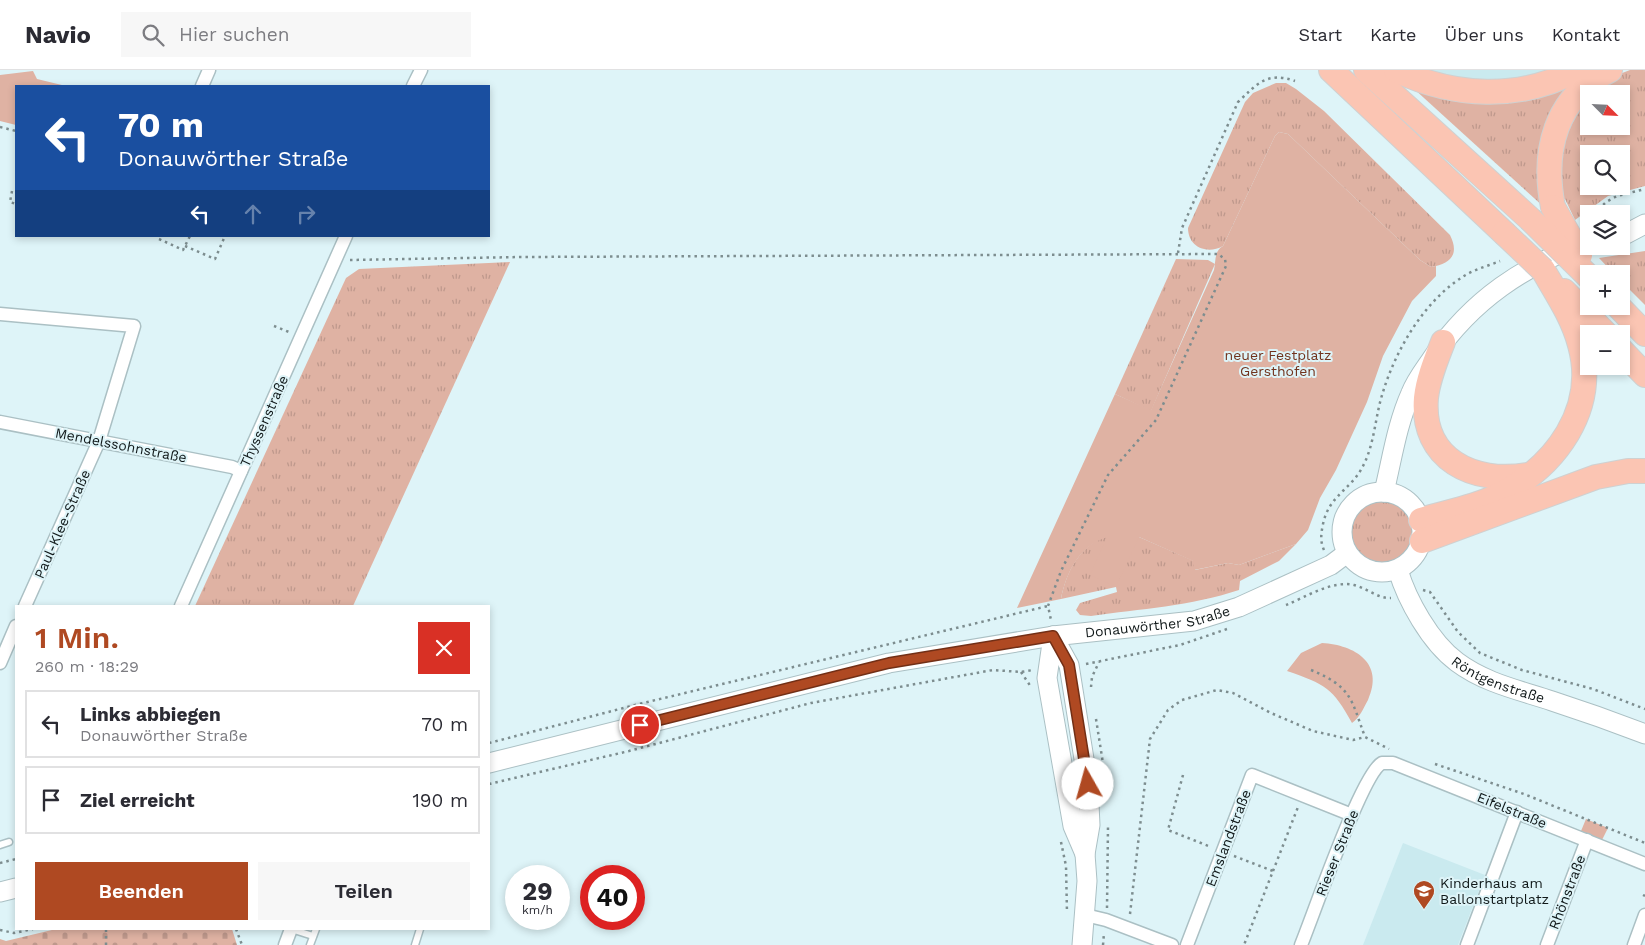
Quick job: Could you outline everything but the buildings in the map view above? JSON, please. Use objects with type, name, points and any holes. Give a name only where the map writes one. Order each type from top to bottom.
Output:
[{"type":"highway","points":[[1331,70],[1543,270],[1569,303],[1595,325]]},
{"type":"highway","points":[[1366,70],[1530,219],[1580,268]]},
{"type":"highway","points":[[1396,70],[1444,88],[1483,93],[1513,91],[1542,85],[1577,70]]},
{"type":"highway","points":[[1585,265],[1564,230],[1553,207],[1548,172],[1555,131],[1567,107],[1588,84],[1610,70]]},
{"type":"highway","points":[[1422,531],[1499,495],[1532,474],[1552,457],[1567,437],[1576,416],[1582,393],[1584,363],[1569,303]]},
{"type":"highway","points":[[1627,315],[1645,334]]},
{"type":"highway","points":[[1443,342],[1429,380],[1426,396],[1428,422],[1439,448],[1453,463],[1475,474],[1498,478],[1532,474]]},
{"type":"highway","points":[[1630,359],[1645,375]]},
{"type":"highway","points":[[1422,531],[1596,477],[1628,471],[1645,471]]},
{"type":"main road","points":[[1630,232],[1645,224]]},
{"type":"main road","points":[[1630,234],[1645,233]]},
{"type":"main road","points":[[1630,236],[1645,239]]},
{"type":"main road","points":[[1384,492],[1396,436],[1411,392],[1443,342],[1481,301],[1514,276],[1543,260],[1580,246]]},
{"type":"main road","points":[[1384,492],[1398,495],[1410,503],[1422,531],[1412,560],[1398,570],[1381,573],[1367,570],[1355,562],[1347,553],[1342,531],[1348,511],[1364,496],[1384,492]]},
{"type":"main road","name":"Donauwörther Straße","points":[[490,763],[889,663],[1053,636],[1194,621],[1239,607],[1331,564],[1347,553]]},
{"type":"main road","name":"Röntgenstraße","points":[[1398,570],[1406,594],[1445,651],[1457,662],[1499,685],[1572,707],[1645,734]]},
{"type":"main road","points":[[1053,636],[1047,678],[1073,826],[1085,854],[1087,881],[1082,945]]},
{"type":"main road","points":[[0,892],[15,888]]},
{"type":"street","points":[[202,85],[209,70]]},
{"type":"street","points":[[414,85],[421,70]]},
{"type":"street","name":"Thyssenstraße","points":[[181,605],[346,237]]},
{"type":"street","name":"Paul-Klee-Straße","points":[[0,314],[134,326],[99,441],[25,605]]},
{"type":"street","name":"Mendelssohnstraße","points":[[0,422],[232,466],[242,471]]},
{"type":"street","points":[[0,663],[15,628]]},
{"type":"street","name":"Eifelstraße","points":[[1378,765],[1393,763],[1645,864]]},
{"type":"street","name":"Rieser Straße","points":[[1301,945],[1352,814],[1372,772],[1378,765]]},
{"type":"street","name":"Emslandstraße","points":[[1187,945],[1252,775],[1352,814]]},
{"type":"street","points":[[1467,945],[1517,812]]},
{"type":"street","name":"Rhönstraße","points":[[1547,945],[1587,840]]},
{"type":"street","points":[[1085,915],[1106,920],[1172,945]]},
{"type":"street","points":[[1634,945],[1645,916]]},
{"type":"street","points":[[285,945],[291,930]]},
{"type":"lane","points":[[0,845],[9,842]]},
{"type":"lane","points":[[294,930],[313,936]]},
{"type":"lane","points":[[310,945],[316,930]]},
{"type":"lane","points":[[415,945],[420,930]]},
{"type":"path","points":[[1178,253],[1182,228],[1238,102],[1254,86],[1271,77],[1283,77],[1295,81]]},
{"type":"path","points":[[0,127],[15,131]]},
{"type":"path","points":[[1603,205],[1617,196],[1645,189]]},
{"type":"path","points":[[12,191],[10,202],[15,204]]},
{"type":"path","points":[[159,239],[183,250],[190,237]]},
{"type":"path","points":[[185,246],[215,260],[224,237]]},
{"type":"path","points":[[336,260],[521,256],[697,258],[1218,254],[1225,259],[1226,266],[1156,420],[1108,475],[1061,571],[1048,606],[1053,636]]},
{"type":"path","points":[[1339,584],[1357,586],[1384,598],[1426,590],[1430,592],[1458,632],[1480,653],[1522,670],[1593,689],[1645,709]]},
{"type":"path","points":[[490,743],[677,694],[1048,606]]},
{"type":"path","points":[[490,784],[628,751],[812,703],[993,670],[1020,672]]},
{"type":"path","points":[[1311,670],[1341,686],[1357,710],[1365,737]]},
{"type":"path","points":[[1129,916],[1150,739],[1156,725],[1173,705],[1199,693],[1217,690],[1232,693],[1271,713],[1313,731],[1353,740],[1365,737],[1396,751]]},
{"type":"path","points":[[1433,763],[1524,794],[1645,843]]},
{"type":"path","points":[[1183,775],[1168,830],[1273,871]]},
{"type":"path","points":[[1244,945],[1302,795]]},
{"type":"path","points":[[0,862],[15,859]]},
{"type":"path","points":[[0,930],[14,933],[28,930]]},
{"type":"path","points":[[106,930],[106,945]]},
{"type":"path","points":[[236,930],[242,945]]},
{"type":"shaded area","points":[[1425,70],[1552,70],[1508,83],[1458,80]]},
{"type":"shaded area","name":"Kinderhaus am Ballonstartplatz","points":[[1403,843],[1485,875],[1458,945],[1363,945]]},
{"type":"green space","points":[[1630,70],[1645,70],[1645,186],[1630,190],[1630,145],[1580,145],[1580,195],[1612,195],[1596,205],[1580,205],[1580,216],[1575,220],[1565,199],[1559,199],[1562,136],[1580,108],[1580,135],[1630,135],[1630,85],[1601,85],[1612,77]]},
{"type":"green space","points":[[33,71],[37,79],[62,85],[15,85],[15,125],[0,121],[0,75]]},
{"type":"green space","points":[[1582,80],[1545,208],[1413,88]]},
{"type":"green space","points":[[1276,83],[1286,83],[1324,111],[1450,235],[1454,248],[1448,261],[1431,267],[1420,260],[1288,134],[1279,132],[1275,136],[1223,246],[1211,250],[1205,249],[1200,248],[1191,240],[1188,228],[1245,102],[1253,93]]},
{"type":"green space","name":"neuer Festplatz Gersthofen","points":[[1279,132],[1288,134],[1420,260],[1431,267],[1436,266],[1436,276],[1412,301],[1383,356],[1367,402],[1336,470],[1320,498],[1308,530],[1296,544],[1239,565],[1228,563],[1194,570],[1193,561],[1139,537],[1116,587],[1090,575],[1107,537],[1089,547],[1075,562],[1066,580],[1061,599],[1017,608],[1115,394],[1151,410],[1214,270],[1217,253],[1223,246],[1275,136]]},
{"type":"green space","points":[[1645,251],[1645,305],[1630,290],[1630,265],[1606,265],[1599,258],[1630,255],[1630,253]]},
{"type":"green space","points":[[1176,259],[1208,260],[1215,264],[1151,411],[1115,394]]},
{"type":"green space","points":[[510,262],[353,605],[195,605],[346,278],[359,269]]},
{"type":"green space","points":[[1388,500],[1406,509],[1413,520],[1415,533],[1413,546],[1406,557],[1395,564],[1376,566],[1358,557],[1351,546],[1349,527],[1358,509],[1369,502]]},
{"type":"green space","points":[[1107,536],[1139,537],[1194,561],[1195,570],[1228,563],[1239,565],[1296,544],[1279,561],[1240,581],[1239,590],[1203,600],[1165,606],[1091,616],[1080,615],[1076,610],[1080,603],[1117,592],[1116,587],[1061,599],[1066,579],[1076,561],[1089,546]]},
{"type":"green space","points":[[1322,643],[1356,652],[1370,666],[1373,676],[1368,700],[1363,710],[1352,723],[1339,702],[1327,689],[1311,680],[1287,671],[1301,653]]},
{"type":"green space","points":[[1586,819],[1608,828],[1602,840],[1581,831]]},
{"type":"green space","points":[[52,930],[232,930],[237,945],[0,945],[0,939],[6,941]]},
{"type":"place","name":"Kinderhaus am Ballonstartplatz","points":[[1424,910]]},
{"type":"route","points":[[640,725],[889,663],[1053,636],[1069,665],[1084,749],[1088,784]]}]
